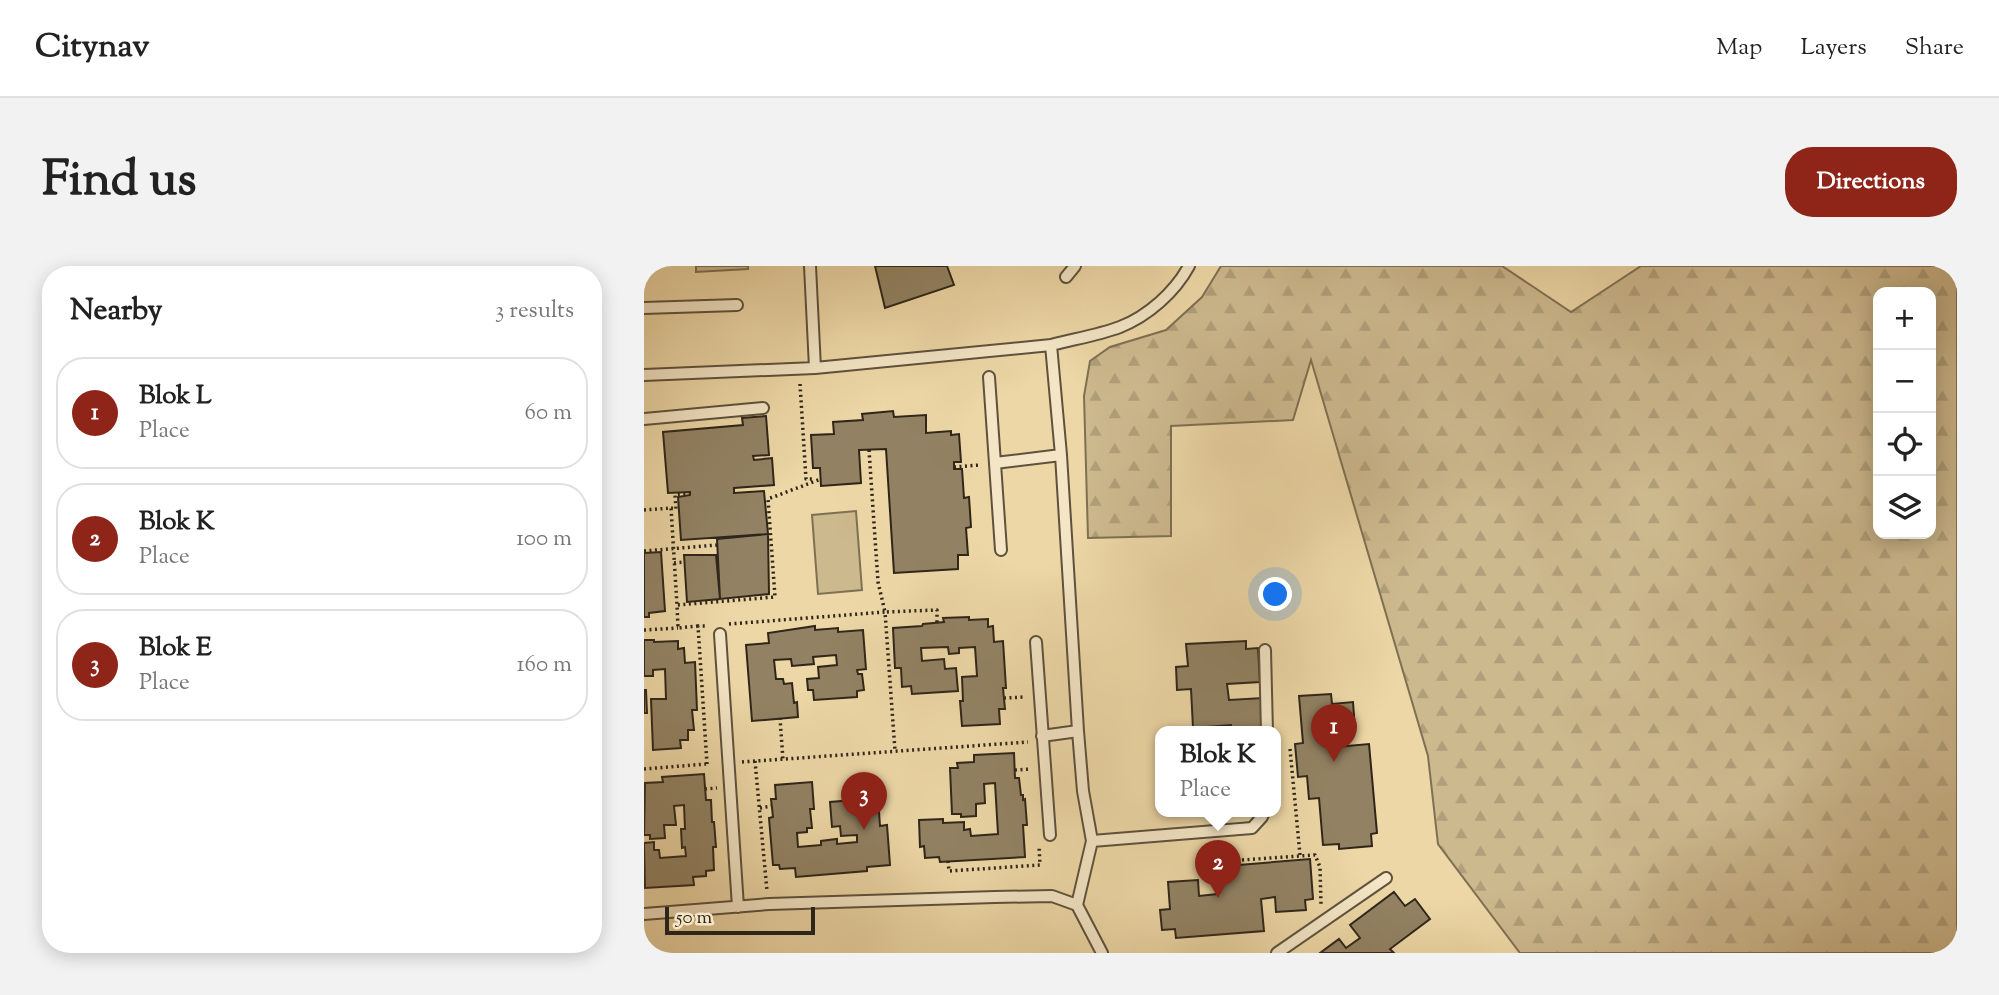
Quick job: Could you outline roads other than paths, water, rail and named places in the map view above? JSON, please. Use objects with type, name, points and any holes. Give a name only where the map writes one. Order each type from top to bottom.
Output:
[{"type":"lane","points":[[810,266],[816,368]]},
{"type":"lane","points":[[1066,277],[1075,266]]},
{"type":"lane","points":[[644,375],[816,368],[1051,345],[1121,326],[1152,308],[1177,285],[1189,266]]},
{"type":"lane","points":[[644,307],[737,305]]},
{"type":"lane","points":[[1051,345],[1061,455],[1078,732],[1083,791],[1092,841],[1077,905],[1102,953]]},
{"type":"lane","points":[[989,377],[1001,550]]},
{"type":"lane","points":[[644,419],[763,408]]},
{"type":"lane","points":[[995,463],[1061,455]]},
{"type":"lane","points":[[719,628],[738,907]]},
{"type":"lane","points":[[1036,642],[1044,836]]},
{"type":"lane","points":[[1265,650],[1267,726]]},
{"type":"lane","points":[[1040,739],[1078,732]]},
{"type":"lane","points":[[1092,841],[1252,828],[1262,817]]},
{"type":"lane","points":[[1277,953],[1386,878]]},
{"type":"lane","points":[[644,914],[769,904],[1040,897],[1052,897],[1077,905]]},
{"type":"place","name":"Blok L","points":[[1334,762]]},
{"type":"place","name":"Blok E","points":[[864,830]]},
{"type":"place","name":"Blok K","points":[[1218,898]]}]
